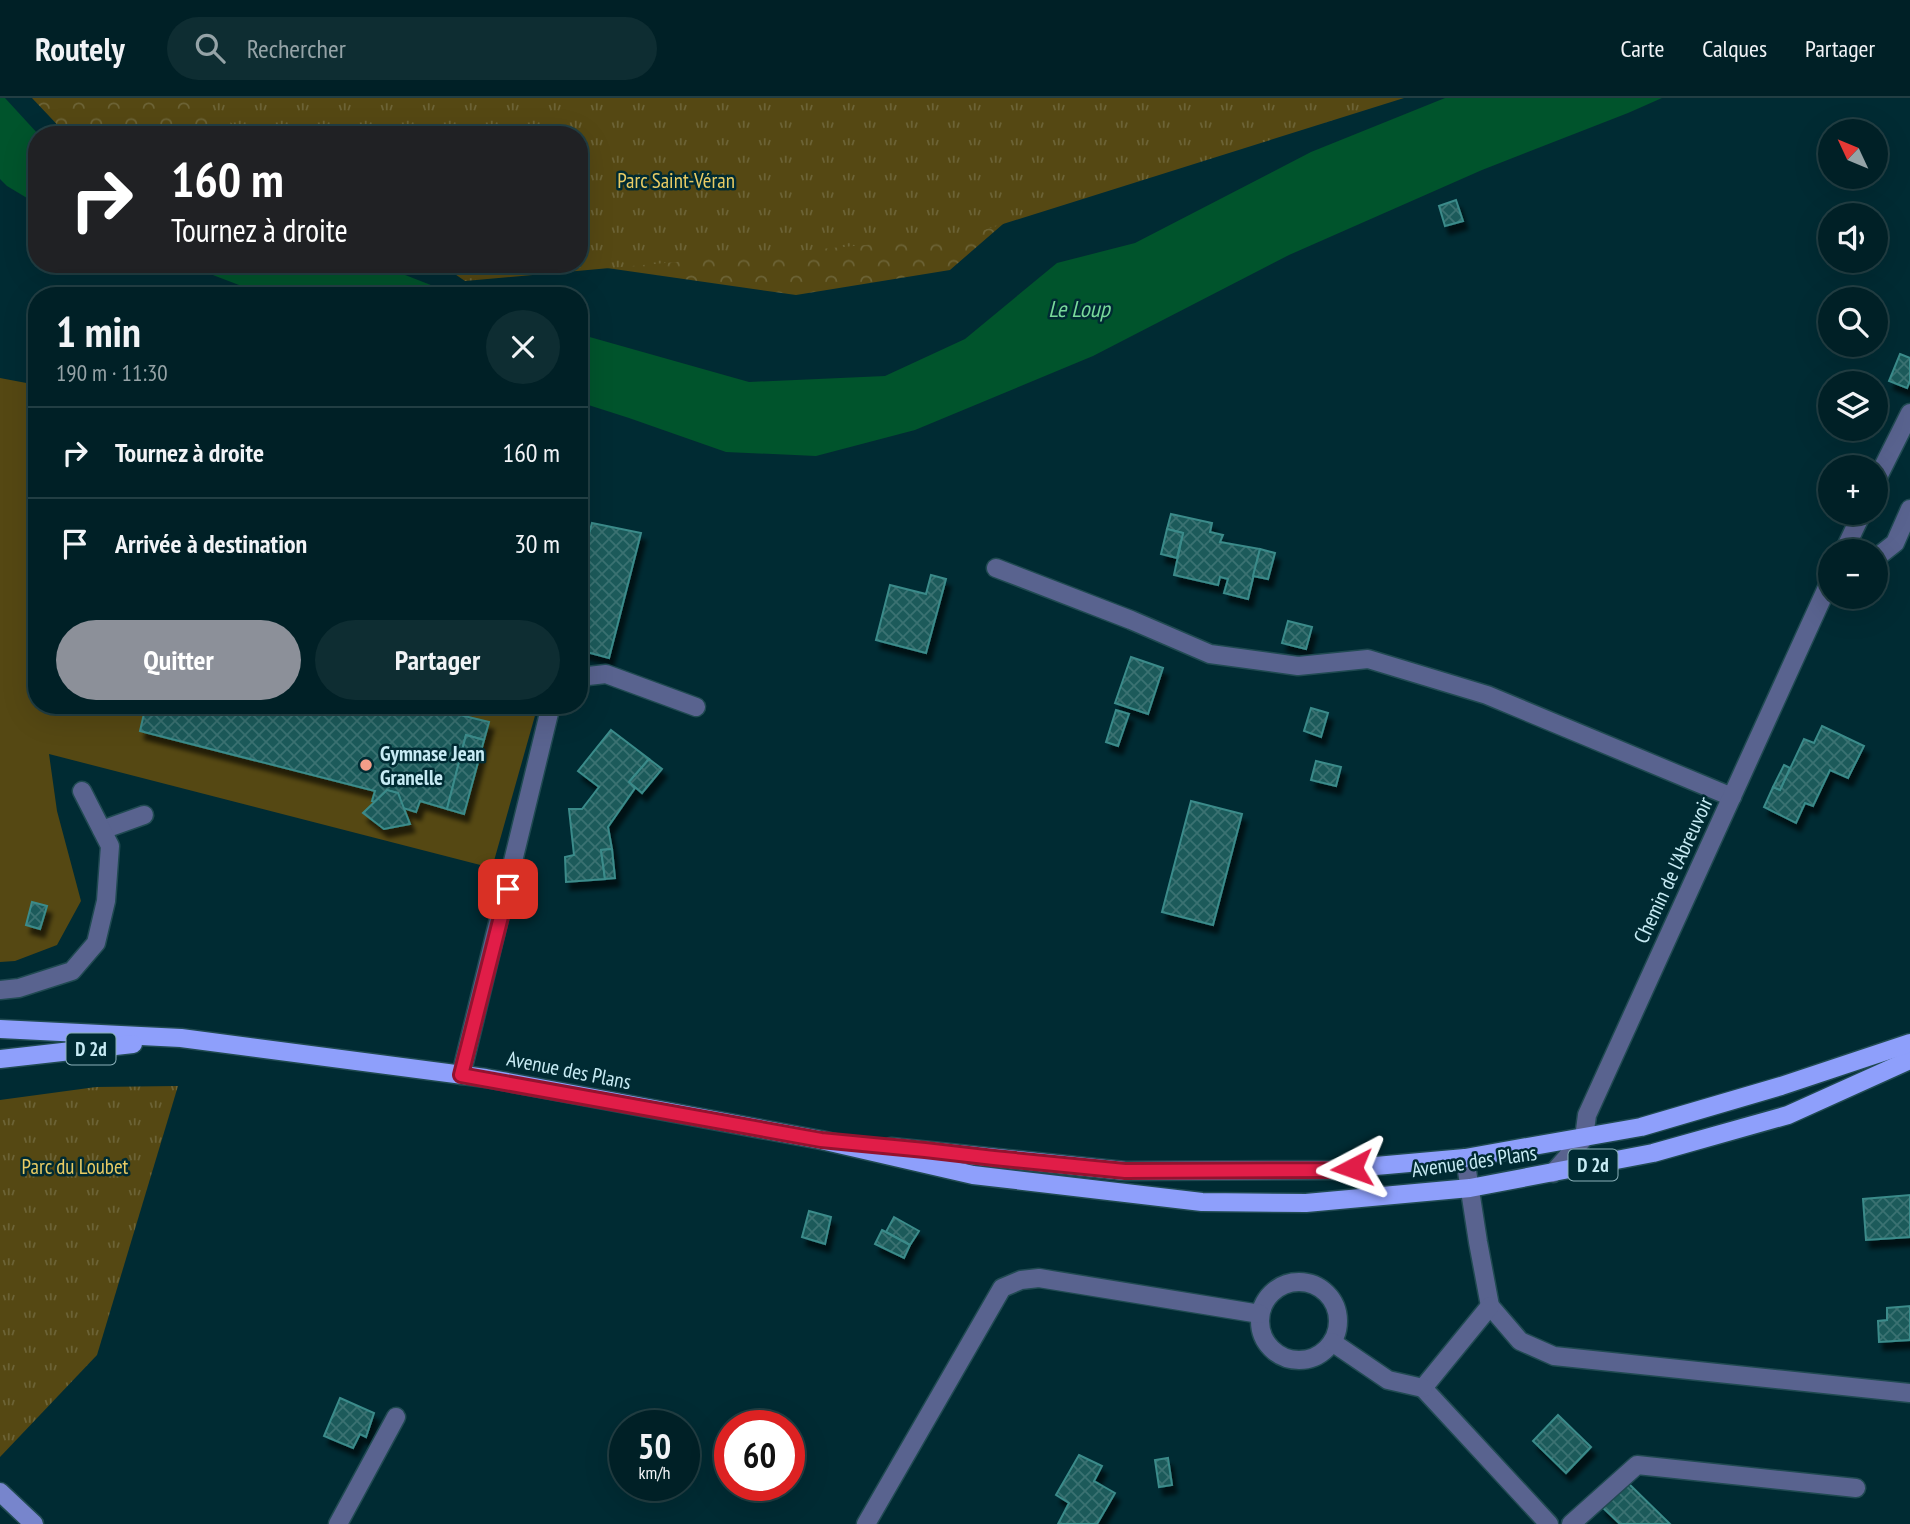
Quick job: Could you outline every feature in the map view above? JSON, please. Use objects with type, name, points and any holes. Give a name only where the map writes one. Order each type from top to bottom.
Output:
[{"type":"main road","name":"Avenue des Plans","points":[[0,1029],[181,1038],[461,1075],[821,1140],[973,1175],[1202,1202],[1306,1203],[1470,1188],[1653,1153],[1788,1115],[1910,1060]]},
{"type":"main road","name":"Avenue des Plans","points":[[0,1059],[181,1038]]},
{"type":"main road","name":"Avenue des Plans","points":[[821,1140],[1125,1171],[1331,1170],[1465,1158],[1654,1124],[1782,1086],[1910,1043]]},
{"type":"street","points":[[1888,457],[1910,413]]},
{"type":"street","points":[[1888,549],[1895,543],[1910,509]]},
{"type":"street","points":[[996,568],[1210,654],[1298,666],[1368,659],[1487,695],[1732,797]]},
{"type":"street","name":"Chemin de l'Abreuvoir","points":[[1553,1173],[1584,1138],[1587,1115],[1821,609]]},
{"type":"street","points":[[588,676],[606,674],[696,707]]},
{"type":"street","points":[[461,1075],[549,714]]},
{"type":"street","points":[[0,990],[19,988],[72,971],[96,943],[106,901],[110,846],[82,791]]},
{"type":"street","points":[[102,830],[144,814]]},
{"type":"street","points":[[1465,1158],[1490,1306],[1520,1341],[1554,1356],[1910,1393]]},
{"type":"street","points":[[866,1524],[1002,1287],[1021,1280],[1040,1278],[1261,1314]]},
{"type":"street","points":[[1308,1282],[1320,1287],[1330,1295],[1339,1318],[1338,1331],[1332,1342],[1323,1353],[1298,1361],[1273,1351],[1260,1328],[1265,1302],[1283,1284],[1308,1282]]},
{"type":"street","points":[[1423,1388],[1490,1306]]},
{"type":"street","points":[[1332,1342],[1388,1380],[1423,1388],[1549,1524]]},
{"type":"street","points":[[338,1524],[397,1417]]},
{"type":"street","points":[[1571,1524],[1637,1465],[1856,1488]]},
{"type":"street","points":[[0,1492],[34,1524]]},
{"type":"green space","name":"Parc Saint-Véran","points":[[32,98],[1279,98],[1063,172],[950,270],[796,295],[588,265],[588,126],[58,126]]},
{"type":"green space","name":"Parc Saint-Véran","points":[[195,98],[1404,98],[965,236],[588,270],[588,126],[236,126]]},
{"type":"green space","name":"Parc Saint-Véran","points":[[453,273],[554,273],[465,281]]},
{"type":"green space","points":[[0,378],[28,383],[28,714],[535,714],[492,868],[49,754],[57,811],[81,901],[57,945],[15,961],[0,962]]},
{"type":"green space","name":"Parc du Loubet","points":[[178,1086],[97,1355],[0,1457],[0,1100],[96,1087]]},
{"type":"water","points":[[0,98],[5,98],[31,126],[28,126],[28,199],[0,179]]},
{"type":"water","name":"Le Loup","points":[[1445,98],[1662,98],[1482,170],[1289,255],[1093,356],[915,430],[816,456],[726,452],[588,405],[588,337],[749,382],[885,376],[965,339],[1057,263],[1135,243],[1311,152]]},
{"type":"water","points":[[208,273],[400,273],[436,287],[244,287]]},
{"type":"building","points":[[1456,200],[1463,221],[1445,226],[1439,206]]},
{"type":"building","points":[[1900,354],[1910,358],[1910,381],[1907,388],[1889,381]]},
{"type":"building","points":[[1171,514],[1212,523],[1210,532],[1223,535],[1220,542],[1260,549],[1248,599],[1224,593],[1228,579],[1220,577],[1218,585],[1174,575],[1183,533],[1167,529]]},
{"type":"building","points":[[592,523],[641,533],[609,658],[588,652],[588,538]]},
{"type":"building","points":[[1167,529],[1183,533],[1177,558],[1161,554]]},
{"type":"building","points":[[1260,549],[1275,553],[1268,579],[1253,576]]},
{"type":"building","points":[[931,575],[946,579],[926,653],[876,640],[890,585],[926,594]]},
{"type":"building","points":[[1288,621],[1312,627],[1306,649],[1282,643]]},
{"type":"building","points":[[1131,657],[1163,668],[1148,714],[1115,703]]},
{"type":"building","points":[[1311,708],[1328,713],[1321,737],[1304,731]]},
{"type":"building","points":[[1116,710],[1129,714],[1118,746],[1106,742]]},
{"type":"building","name":"Gymnase Jean Granelle","points":[[144,714],[456,714],[489,722],[484,740],[466,735],[447,809],[420,801],[416,812],[403,808],[398,793],[387,790],[375,802],[372,801],[375,791],[140,731]]},
{"type":"building","points":[[1822,726],[1864,746],[1848,778],[1830,770],[1813,806],[1805,803],[1796,823],[1764,807],[1773,787],[1780,790],[1804,739],[1814,743]]},
{"type":"building","points":[[611,730],[649,759],[629,782],[635,788],[608,827],[612,849],[601,850],[605,879],[566,882],[565,857],[574,855],[569,809],[582,809],[599,787],[578,771]]},
{"type":"building","points":[[466,735],[484,740],[464,814],[447,809]]},
{"type":"building","points":[[649,759],[662,769],[642,793],[629,782]]},
{"type":"building","points":[[1316,761],[1341,767],[1336,786],[1311,780]]},
{"type":"building","points":[[1784,765],[1790,768],[1780,790],[1773,787]]},
{"type":"building","points":[[387,790],[398,793],[410,824],[384,829],[363,813]]},
{"type":"building","points":[[1191,801],[1242,814],[1213,925],[1162,912]]},
{"type":"building","points":[[612,849],[615,878],[605,879],[601,850]]},
{"type":"building","points":[[32,902],[47,906],[40,929],[26,925]]},
{"type":"building","points":[[1910,1195],[1910,1237],[1866,1240],[1863,1199]]},
{"type":"building","points":[[809,1211],[831,1217],[825,1244],[802,1237]]},
{"type":"building","points":[[894,1217],[919,1231],[910,1245],[886,1232]]},
{"type":"building","points":[[882,1230],[910,1245],[904,1258],[875,1244]]},
{"type":"building","points":[[1910,1306],[1910,1340],[1879,1342],[1878,1321],[1887,1320],[1887,1308]]},
{"type":"building","points":[[340,1398],[374,1413],[366,1437],[360,1434],[353,1448],[324,1436]]},
{"type":"building","points":[[1558,1415],[1591,1447],[1566,1473],[1533,1441]]},
{"type":"building","points":[[1079,1455],[1102,1466],[1094,1481],[1115,1493],[1097,1524],[1058,1524],[1069,1503],[1056,1495]]},
{"type":"building","points":[[1168,1458],[1172,1485],[1159,1487],[1155,1460]]},
{"type":"building","points":[[1626,1481],[1670,1524],[1620,1524],[1601,1506]]},
{"type":"place","name":"Gymnase Jean Granelle","points":[[366,765]]},
{"type":"route","points":[[508,889],[461,1075],[821,1140],[1125,1171],[1352,1168]]}]
